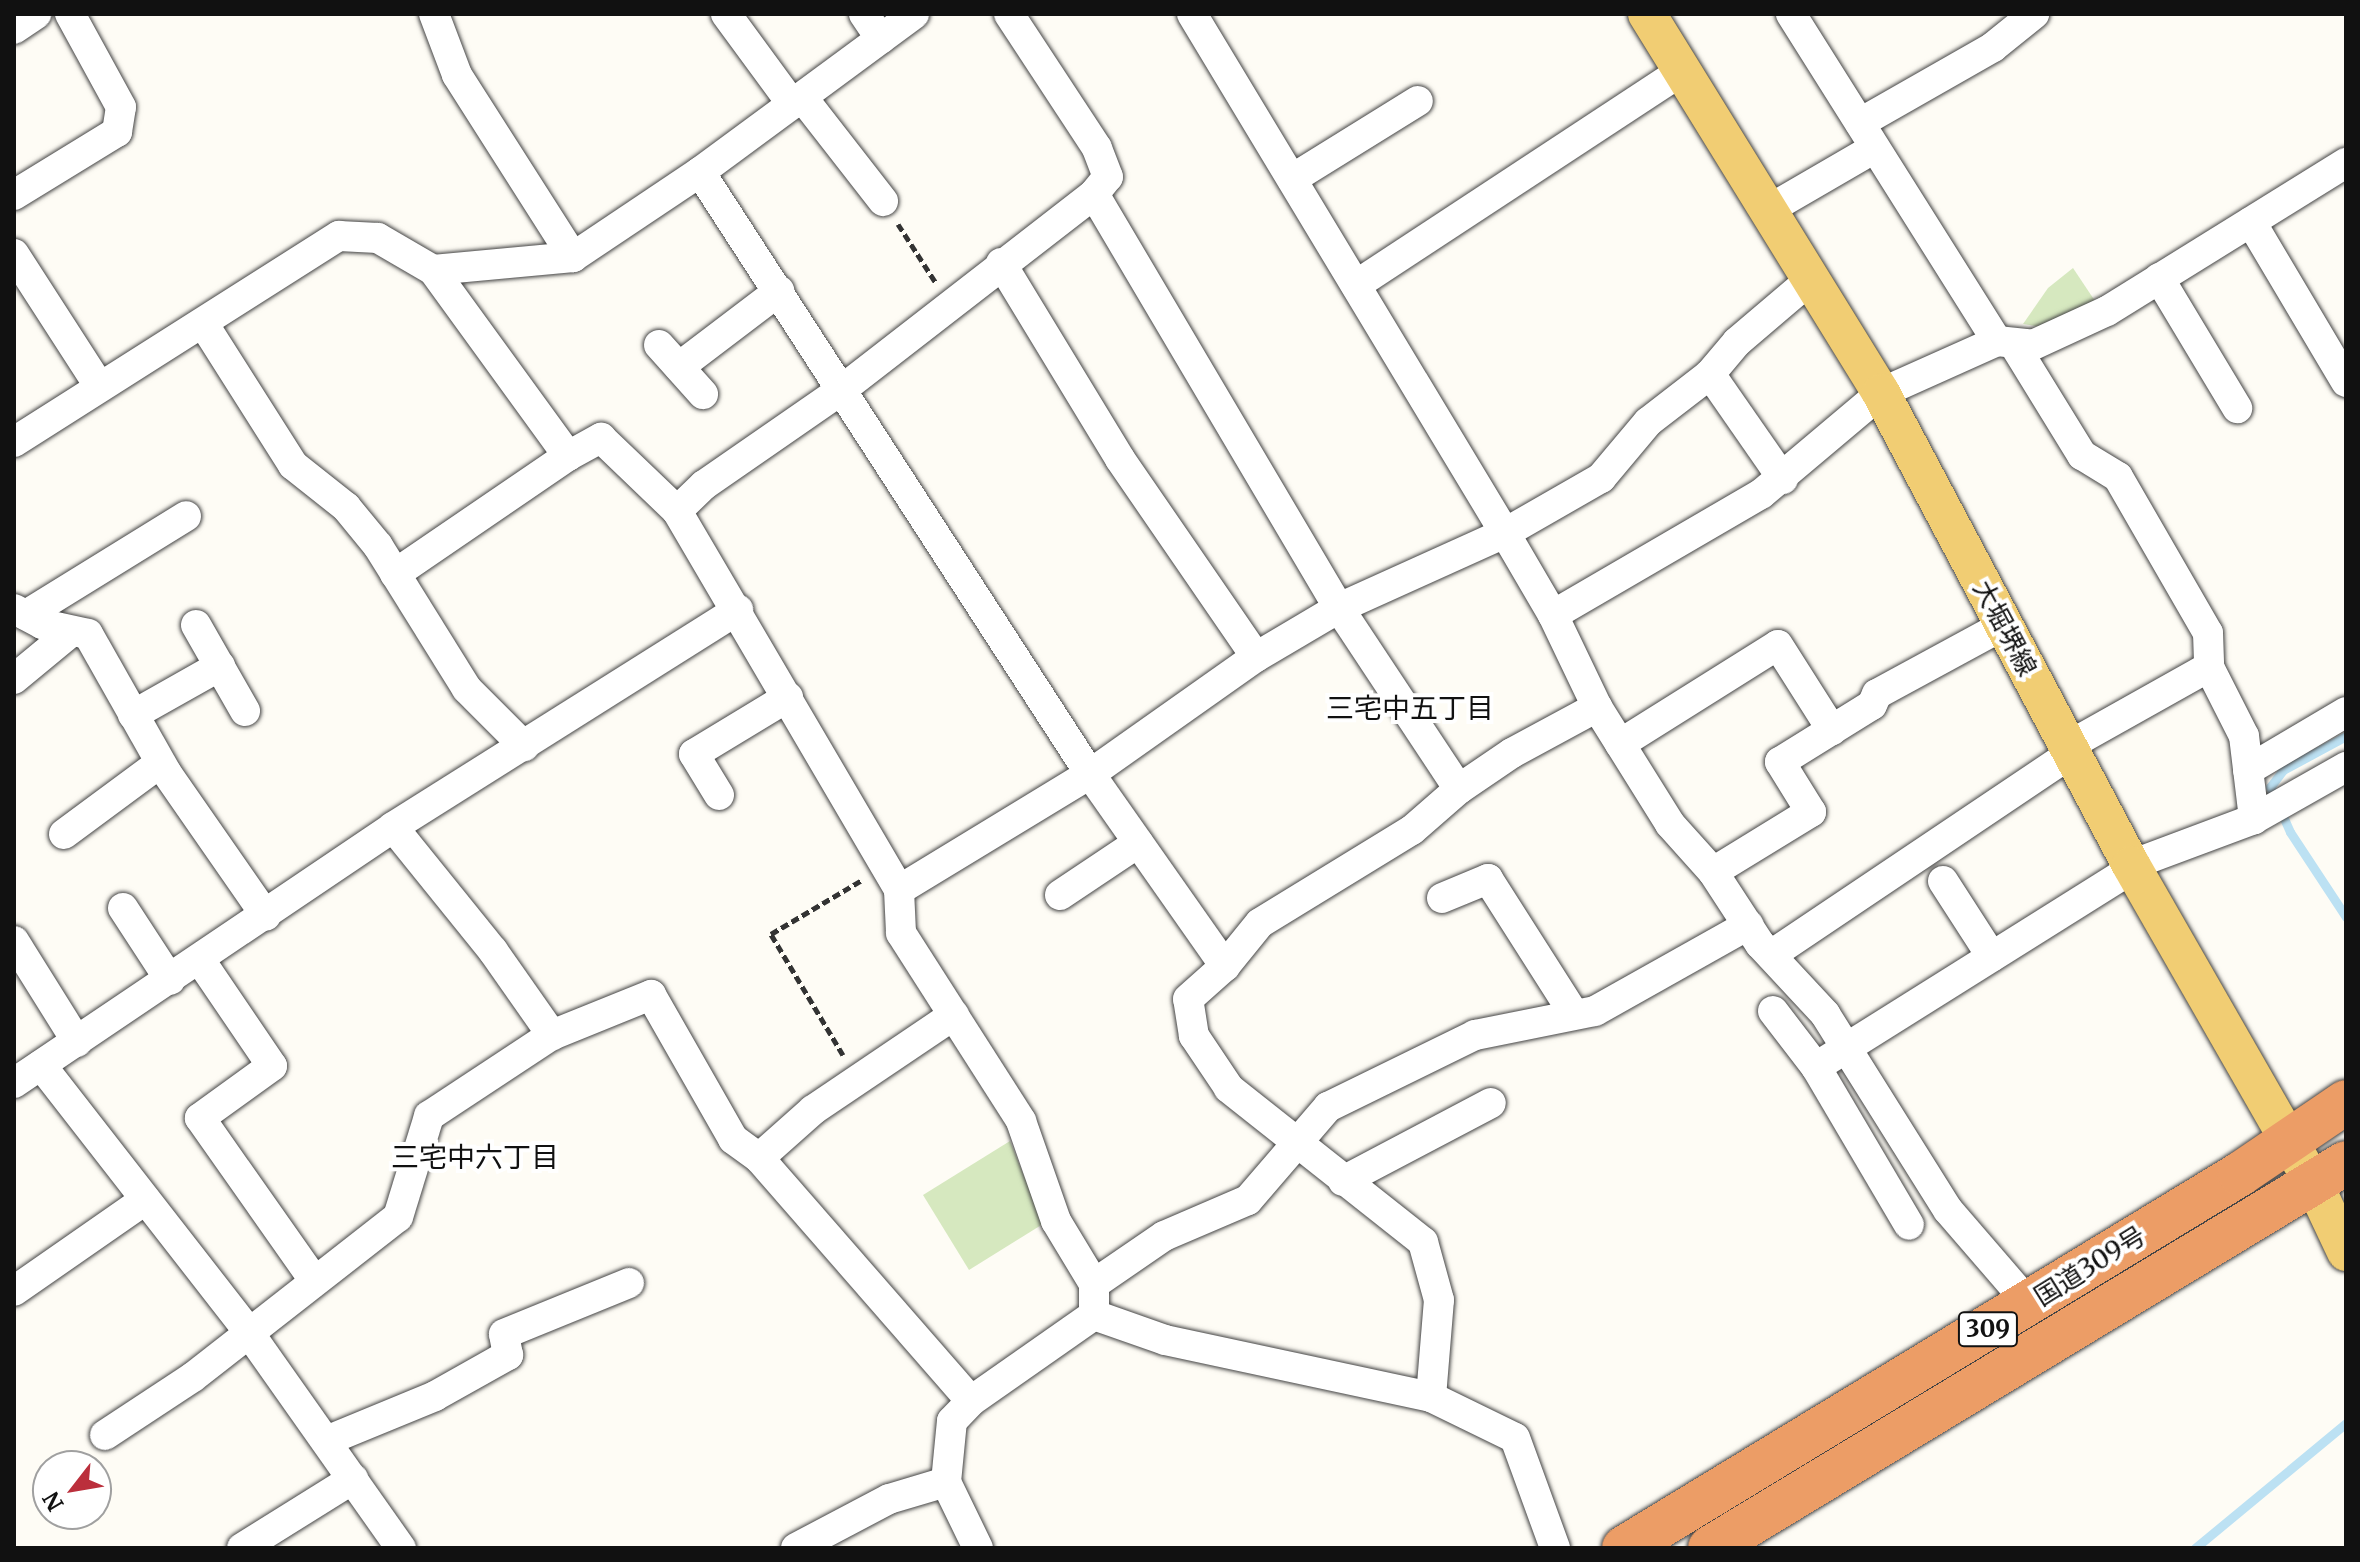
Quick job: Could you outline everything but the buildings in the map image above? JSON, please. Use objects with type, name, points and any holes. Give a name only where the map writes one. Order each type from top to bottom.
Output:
[{"type":"highway","name":"国道309号","points":[[1624,1548],[2029,1304],[2288,1144],[2346,1102]]},
{"type":"highway","name":"国道309号","points":[[1710,1548],[2330,1174]]},
{"type":"main road","name":"大堀堺線","points":[[1647,14],[1881,393],[2132,867],[2288,1144],[2330,1174],[2346,1250]]},
{"type":"street","points":[[14,29],[36,14]]},
{"type":"street","points":[[14,195],[117,132],[121,107],[70,14]]},
{"type":"street","points":[[726,14],[883,201]]},
{"type":"street","points":[[433,270],[573,257],[700,172],[797,100],[872,26],[914,14]]},
{"type":"street","points":[[677,511],[704,485],[844,388],[1001,263],[1094,194],[1108,177],[1097,148],[1009,14]]},
{"type":"street","points":[[1192,14],[1505,533],[1553,615],[1597,707],[1670,824],[1713,872],[1771,955],[1825,1014],[1948,1210],[2029,1304]]},
{"type":"street","points":[[1791,14],[1860,123],[2082,455],[2118,477],[2208,633],[2209,667],[2244,736],[2257,818]]},
{"type":"street","points":[[1860,123],[1993,47],[2034,14]]},
{"type":"street","points":[[446,18],[457,75],[573,257]]},
{"type":"street","points":[[1356,285],[1682,71]]},
{"type":"street","points":[[1292,179],[1418,101]]},
{"type":"street","points":[[1768,210],[1861,156]]},
{"type":"street","points":[[1553,615],[1783,479],[1881,393],[2005,342],[2033,345],[2107,311],[2346,163]]},
{"type":"street","points":[[700,172],[844,388],[1090,774],[1225,966]]},
{"type":"street","points":[[1094,194],[1339,608],[1459,789]]},
{"type":"street","points":[[2251,222],[2346,382]]},
{"type":"street","points":[[14,442],[339,236],[378,238],[433,270],[568,456]]},
{"type":"street","points":[[14,254],[99,386]]},
{"type":"street","points":[[1001,263],[1120,459],[1256,657]]},
{"type":"street","points":[[2159,278],[2237,408]]},
{"type":"street","points":[[892,878],[1090,774],[1256,657],[1339,608],[1505,533],[1601,478],[1648,422],[1710,374],[1737,342],[1811,279]]},
{"type":"street","points":[[703,394],[669,356],[779,291]]},
{"type":"street","points":[[203,323],[293,465],[346,507],[395,574],[467,689],[524,746]]},
{"type":"street","points":[[1710,374],[1783,479]]},
{"type":"street","points":[[395,574],[568,456],[601,438],[677,511],[738,610],[892,878],[901,933],[1021,1121],[1056,1221],[1094,1284],[1094,1315]]},
{"type":"street","points":[[20,612],[186,516]]},
{"type":"street","points":[[14,1083],[266,916],[393,827],[738,610]]},
{"type":"street","points":[[20,612],[88,634],[160,763],[266,916]]},
{"type":"street","points":[[196,625],[245,711]]},
{"type":"street","points":[[1713,872],[1811,812],[1780,762],[1872,705],[1877,694],[2004,625]]},
{"type":"street","points":[[14,679],[72,631]]},
{"type":"street","points":[[1620,744],[1778,645],[1832,730]]},
{"type":"street","points":[[133,715],[220,666]]},
{"type":"street","points":[[1771,955],[2070,750],[2209,667]]},
{"type":"street","points":[[719,795],[694,754],[788,697]]},
{"type":"street","points":[[1431,1397],[1439,1300],[1423,1242],[1293,1143],[1229,1088],[1194,1036],[1188,999],[1225,966],[1260,923],[1412,830],[1459,789],[1597,707]]},
{"type":"street","points":[[2248,770],[2346,712]]},
{"type":"street","points":[[64,834],[160,763]]},
{"type":"street","points":[[1816,1067],[2132,867],[2257,818],[2346,767]]},
{"type":"street","points":[[393,827],[493,951],[552,1035]]},
{"type":"street","points":[[1060,895],[1138,843]]},
{"type":"street","points":[[1442,898],[1488,879],[1574,1014]]},
{"type":"street","points":[[1943,881],[1992,957]]},
{"type":"street","points":[[123,908],[170,980]]},
{"type":"street","points":[[1094,1284],[1164,1236],[1248,1200],[1293,1143],[1328,1107],[1475,1035],[1595,1011],[1748,925]]},
{"type":"street","points":[[14,941],[77,1042]]},
{"type":"street","points":[[200,960],[272,1066],[200,1118],[313,1279]]},
{"type":"street","points":[[105,1435],[193,1377],[247,1330],[398,1217],[429,1116],[552,1035],[651,995],[733,1139],[759,1158],[971,1401]]},
{"type":"street","points":[[1773,1011],[1816,1067],[1909,1225]]},
{"type":"street","points":[[759,1158],[858,1080],[954,1015]]},
{"type":"street","points":[[41,1065],[247,1330],[401,1548]]},
{"type":"street","points":[[1343,1181],[1491,1103]]},
{"type":"street","points":[[14,1291],[145,1200]]},
{"type":"street","points":[[326,1441],[435,1396],[508,1355],[504,1334],[629,1283]]},
{"type":"street","points":[[978,1548],[946,1482],[952,1421],[971,1401],[1094,1315]]},
{"type":"street","points":[[1094,1315],[1165,1340],[1431,1397],[1515,1438],[1555,1548]]},
{"type":"street","points":[[242,1548],[353,1479]]},
{"type":"street","points":[[796,1548],[889,1499],[946,1482]]},
{"type":"path","points":[[883,201],[950,304]]},
{"type":"path","points":[[858,1080],[771,934],[892,878]]},
{"type":"green space","points":[[2073,268],[2095,301],[2049,328],[2023,324],[2048,288]]},
{"type":"green space","points":[[1010,1141],[1043,1224],[969,1270],[923,1195]]},
{"type":"waterway","points":[[2346,736],[2283,770],[2270,787],[2290,832],[2346,917]]},
{"type":"waterway","points":[[2195,1548],[2346,1423]]},
{"type":"district","name":"三宅中五丁目","points":[[1410,708]]},
{"type":"district","name":"三宅中六丁目","points":[[475,1157]]}]
